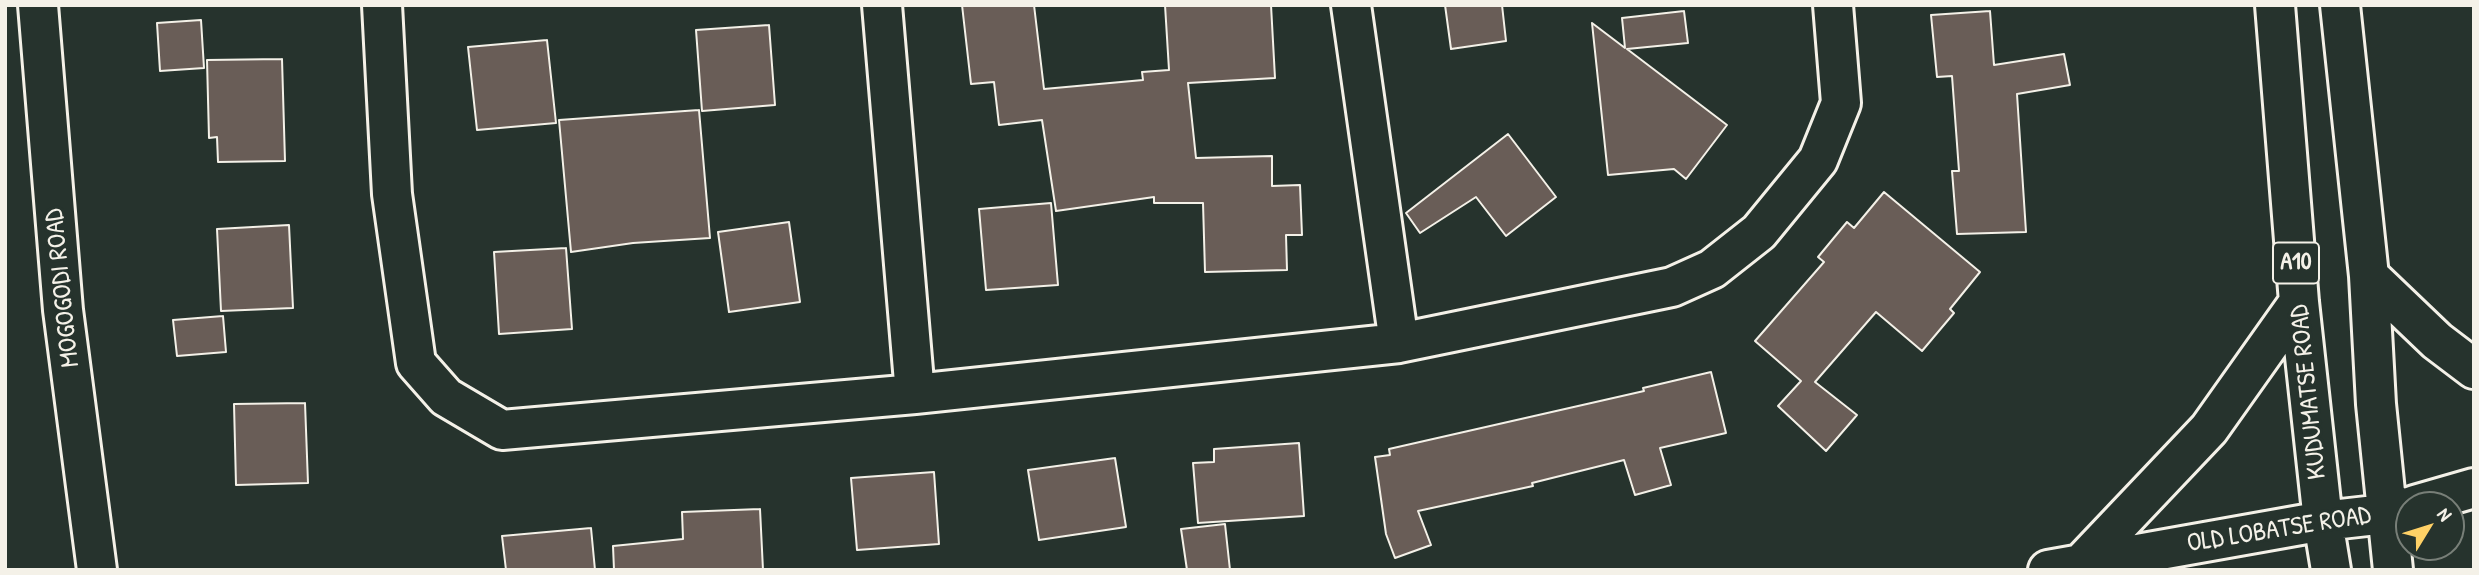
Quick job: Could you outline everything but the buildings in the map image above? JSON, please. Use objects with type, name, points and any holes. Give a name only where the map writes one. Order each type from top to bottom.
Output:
[{"type":"street","name":"MOGOGODI ROAD","points":[[38,5],[63,310],[97,570]]},
{"type":"street","points":[[382,5],[391,194],[416,363],[446,397],[502,430],[915,394],[1399,343],[1672,287],[1712,269],[1749,240],[1818,160],[1841,103],[1833,5]]},
{"type":"street","points":[[882,5],[915,394]]},
{"type":"street","points":[[1351,5],[1399,343]]},
{"type":"street","name":"KUDUMATSE ROAD","points":[[2275,5],[2299,302],[2323,521],[2331,570]]},
{"type":"street","points":[[2340,5],[2369,276],[2400,491]]},
{"type":"street","points":[[2369,276],[2437,341],[2474,369]]},
{"type":"street","points":[[2065,567],[2209,429],[2299,302]]},
{"type":"street","name":"OLD LOBATSE ROAD","points":[[2065,567],[2395,510]]}]
